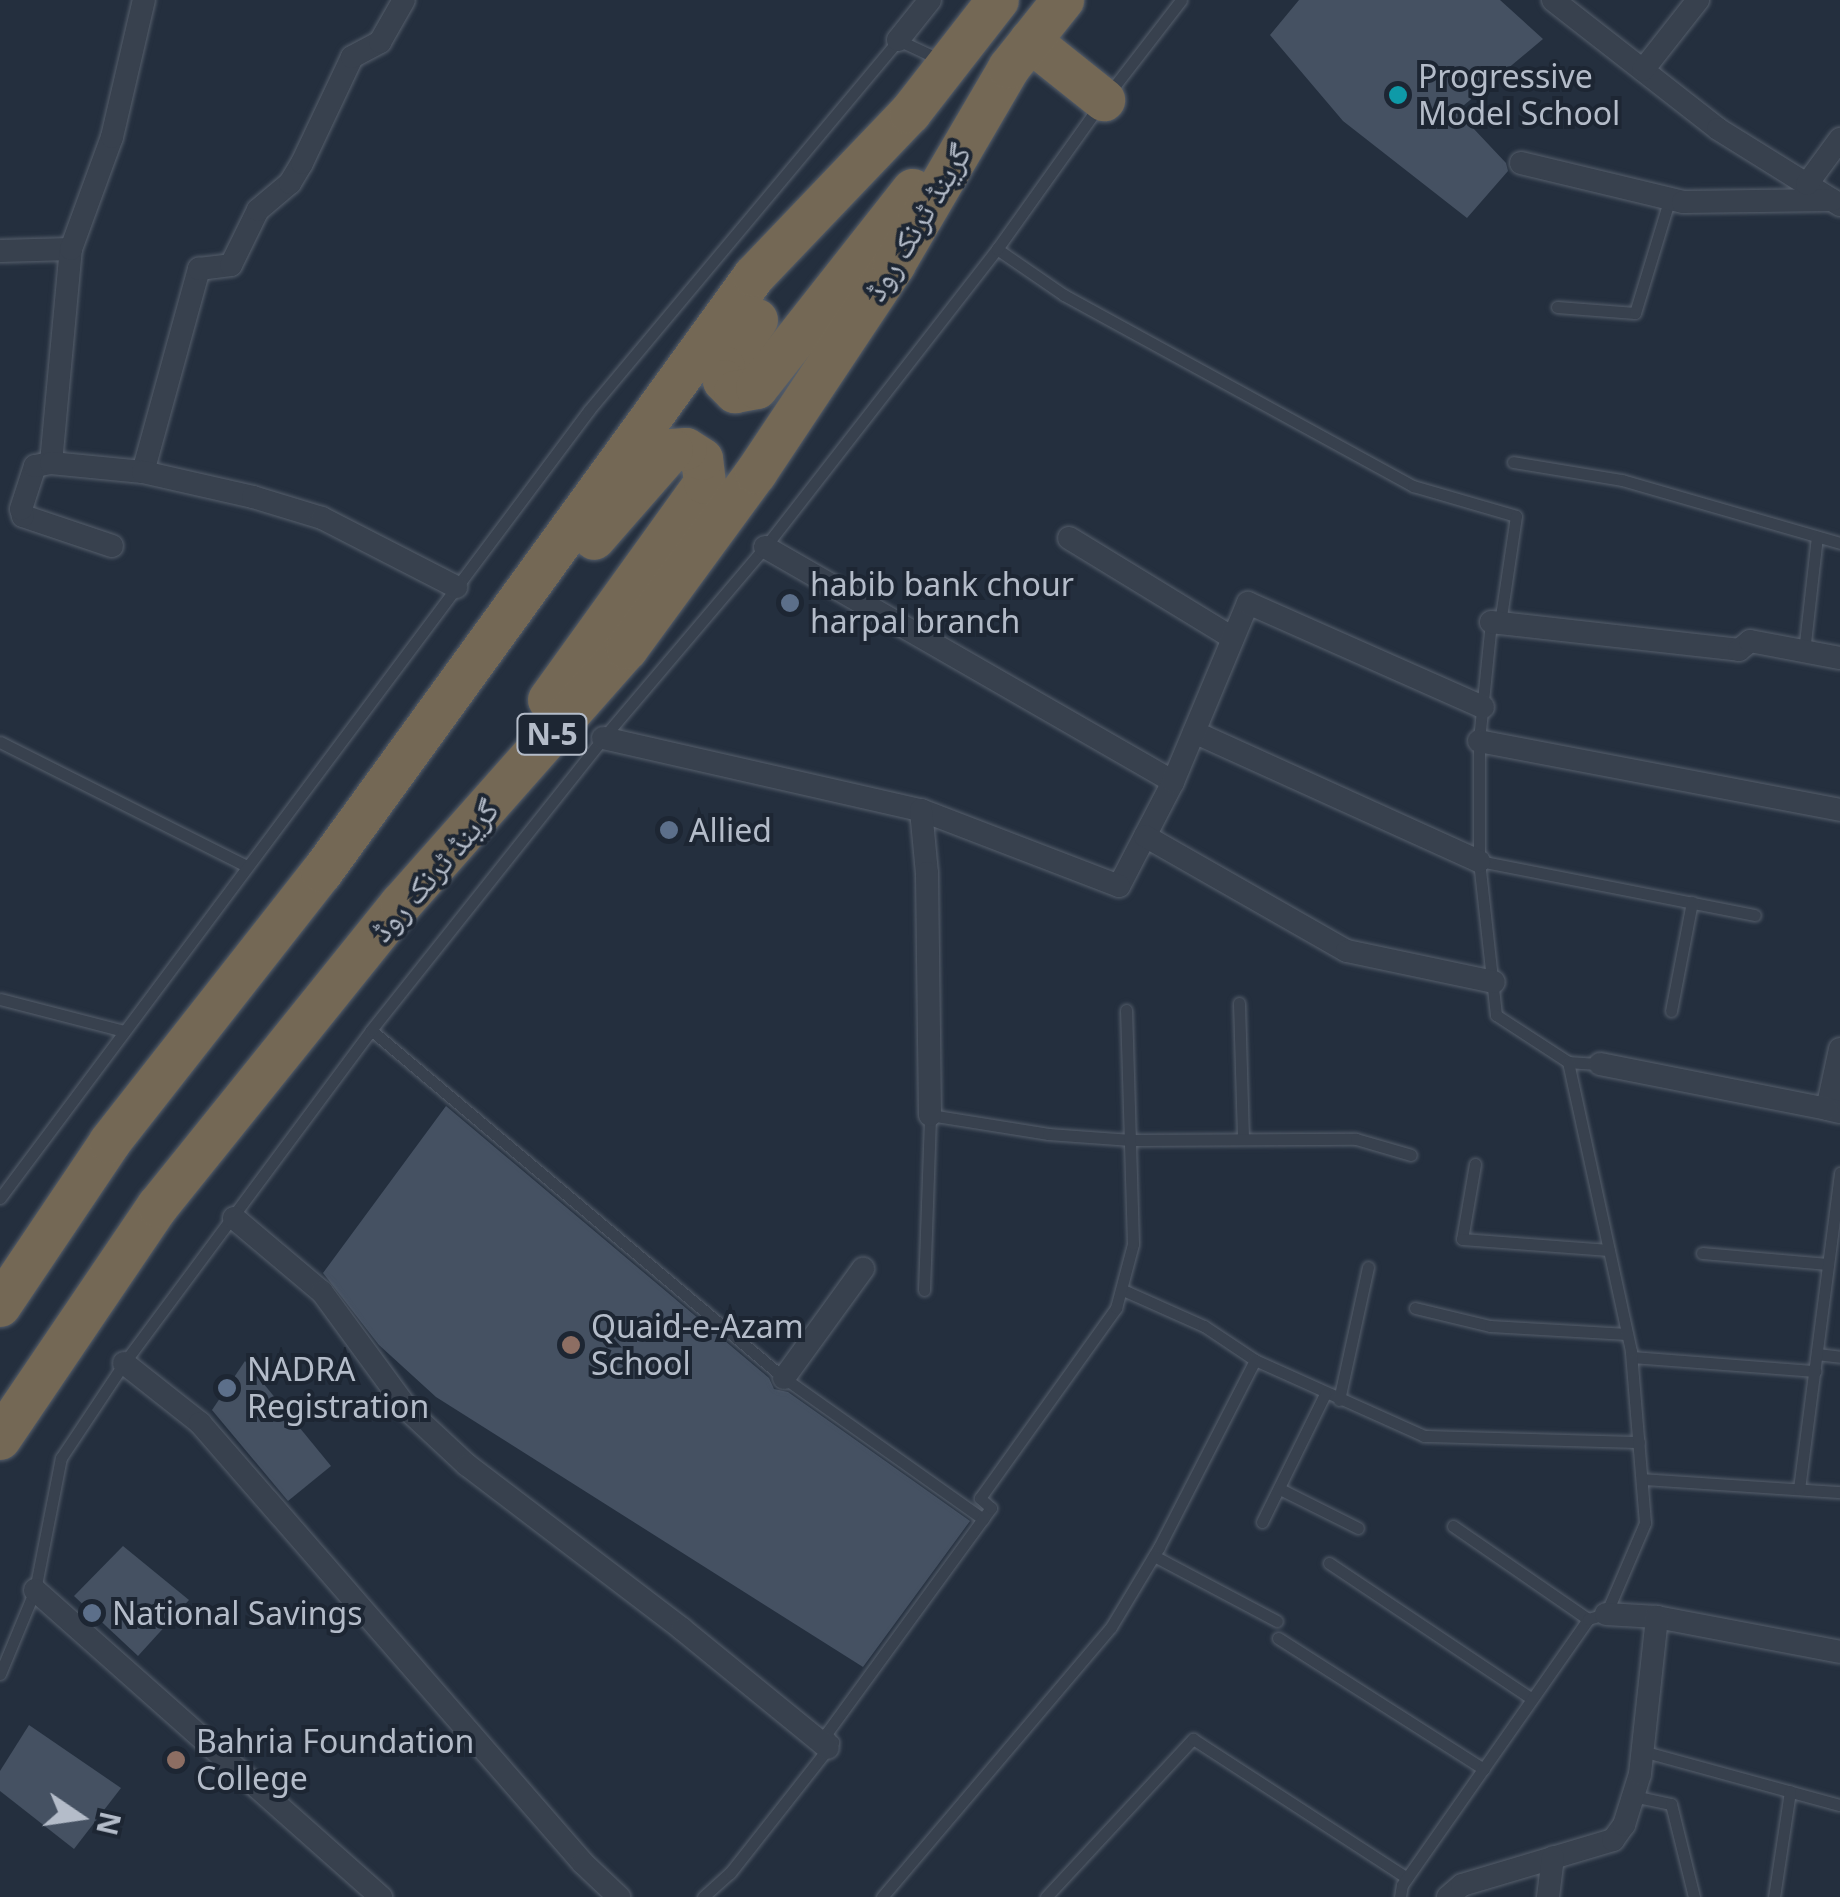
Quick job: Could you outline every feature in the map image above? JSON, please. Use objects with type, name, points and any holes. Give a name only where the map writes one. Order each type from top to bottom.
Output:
[{"type":"highway","name":"گرینڈ ٹرنک روڈ","points":[[0,1439],[158,1206],[402,904],[626,649],[756,474],[894,265],[1020,54],[1063,0]]},
{"type":"highway","name":"گرینڈ ٹرنک روڈ","points":[[0,1306],[110,1142],[322,872],[754,276],[910,113],[973,27]]},
{"type":"highway","points":[[910,113],[728,359],[724,381],[730,390],[746,393],[757,388],[1020,54],[1104,100]]},
{"type":"highway","points":[[322,872],[665,455],[681,448],[694,452],[704,464],[706,484],[402,904]]},
{"type":"street","points":[[51,463],[71,249],[112,137],[144,0]]},
{"type":"street","points":[[143,472],[199,269],[231,265],[258,210],[296,173],[352,57],[380,42],[404,0]]},
{"type":"street","points":[[898,40],[930,0]]},
{"type":"street","points":[[1643,70],[1698,0]]},
{"type":"street","points":[[1558,1],[1718,129],[1836,203]]},
{"type":"street","points":[[1807,184],[1840,140]]},
{"type":"street","points":[[1520,163],[1670,198],[1836,203]]},
{"type":"street","points":[[0,251],[71,249]]},
{"type":"street","points":[[112,546],[23,516],[29,478],[35,466],[51,463],[143,472],[322,518],[456,586]]},
{"type":"street","points":[[1070,538],[1233,638]]},
{"type":"street","points":[[765,547],[1173,782]]},
{"type":"street","points":[[602,738],[921,810],[1119,886],[1173,782],[1248,602],[1483,707]]},
{"type":"street","points":[[1496,623],[1739,650],[1750,641],[1840,658]]},
{"type":"street","points":[[1194,732],[1478,861]]},
{"type":"street","points":[[1480,740],[1840,810]]},
{"type":"street","points":[[921,810],[928,873],[930,1115]]},
{"type":"street","points":[[1145,836],[1347,951],[1494,982]]},
{"type":"street","points":[[1600,1064],[1834,1111],[1840,1050]]},
{"type":"street","points":[[234,1218],[322,1292],[410,1411],[468,1465],[828,1748]]},
{"type":"street","points":[[784,1378],[863,1269]]},
{"type":"street","points":[[124,1363],[200,1423],[583,1862],[619,1897]]},
{"type":"street","points":[[35,1590],[381,1897]]},
{"type":"street","points":[[1452,1895],[1612,1840],[1624,1825],[1642,1751],[1657,1616]]},
{"type":"street","points":[[1596,1617],[1657,1616],[1840,1652]]},
{"type":"street","points":[[1548,1897],[1553,1858]]},
{"type":"lane","points":[[0,1674],[35,1590],[61,1458],[124,1363],[371,1030],[602,738],[765,547],[996,249],[1181,0]]},
{"type":"lane","points":[[0,1198],[588,410],[898,40],[973,27]]},
{"type":"lane","points":[[1557,307],[1635,313],[1670,198]]},
{"type":"lane","points":[[996,249],[1064,295],[1413,486],[1516,516],[1480,740],[1478,861],[1496,1015],[1568,1062],[1600,1064]]},
{"type":"lane","points":[[1513,462],[1622,480],[1840,543]]},
{"type":"lane","points":[[1804,652],[1817,536]]},
{"type":"lane","points":[[0,742],[247,866]]},
{"type":"lane","points":[[1478,861],[1755,914]]},
{"type":"lane","points":[[1672,1012],[1692,902]]},
{"type":"lane","points":[[0,1000],[124,1032]]},
{"type":"lane","points":[[1239,1003],[1243,1139]]},
{"type":"lane","points":[[703,1897],[730,1873],[833,1742],[826,1734],[991,1508],[980,1498],[1116,1308],[1124,1290],[1133,1244],[1126,1010]]},
{"type":"lane","points":[[371,1030],[784,1378],[983,1519]]},
{"type":"lane","points":[[1400,1897],[1408,1878],[1532,1699],[1596,1617],[1646,1524],[1632,1357],[1568,1062]]},
{"type":"lane","points":[[924,1290],[930,1115],[1048,1134],[1131,1140],[1356,1139],[1412,1155]]},
{"type":"lane","points":[[1476,1164],[1462,1239],[1609,1250]]},
{"type":"lane","points":[[1799,1489],[1840,1173]]},
{"type":"lane","points":[[1702,1253],[1828,1264]]},
{"type":"lane","points":[[1339,1400],[1368,1267]]},
{"type":"lane","points":[[1124,1290],[1204,1326],[1254,1360],[1424,1436],[1639,1442]]},
{"type":"lane","points":[[1415,1308],[1490,1326],[1627,1334]]},
{"type":"lane","points":[[1816,1354],[1840,1356]]},
{"type":"lane","points":[[1632,1357],[1814,1371]]},
{"type":"lane","points":[[882,1897],[1111,1626],[1154,1556],[1254,1360]]},
{"type":"lane","points":[[1262,1522],[1325,1394]]},
{"type":"lane","points":[[1642,1480],[1840,1492]]},
{"type":"lane","points":[[1280,1489],[1358,1528]]},
{"type":"lane","points":[[1453,1526],[1596,1617]]},
{"type":"lane","points":[[1154,1556],[1277,1621]]},
{"type":"lane","points":[[1329,1563],[1532,1699]]},
{"type":"lane","points":[[1278,1638],[1484,1769]]},
{"type":"lane","points":[[1046,1897],[1193,1739],[1408,1878]]},
{"type":"lane","points":[[1642,1751],[1840,1805]]},
{"type":"lane","points":[[1774,1897],[1790,1792]]},
{"type":"lane","points":[[1633,1796],[1671,1804],[1694,1897]]},
{"type":"building","name":"Progressive Model School","points":[[1299,0],[1500,0],[1543,39],[1457,111],[1506,163],[1508,171],[1467,218],[1343,121],[1270,35]]},
{"type":"building","name":"Quaid-e-Azam School","points":[[446,1106],[769,1378],[774,1389],[788,1392],[970,1521],[863,1667],[436,1397],[379,1345],[323,1273]]},
{"type":"building","points":[[245,1361],[331,1466],[288,1501],[212,1410]]},
{"type":"building","points":[[123,1546],[189,1600],[138,1656],[74,1596]]},
{"type":"building","points":[[29,1725],[121,1788],[74,1849],[0,1791],[0,1771]]},
{"type":"place","name":"Progressive Model School","points":[[1398,95]]},
{"type":"place","name":"habib bank chour harpal branch","points":[[790,603]]},
{"type":"place","name":"Allied","points":[[669,830]]},
{"type":"place","name":"Quaid-e-Azam School","points":[[571,1345]]},
{"type":"place","name":"NADRA Registration","points":[[227,1388]]},
{"type":"place","name":"National Savings","points":[[92,1613]]},
{"type":"place","name":"Bahria Foundation College","points":[[176,1760]]}]
